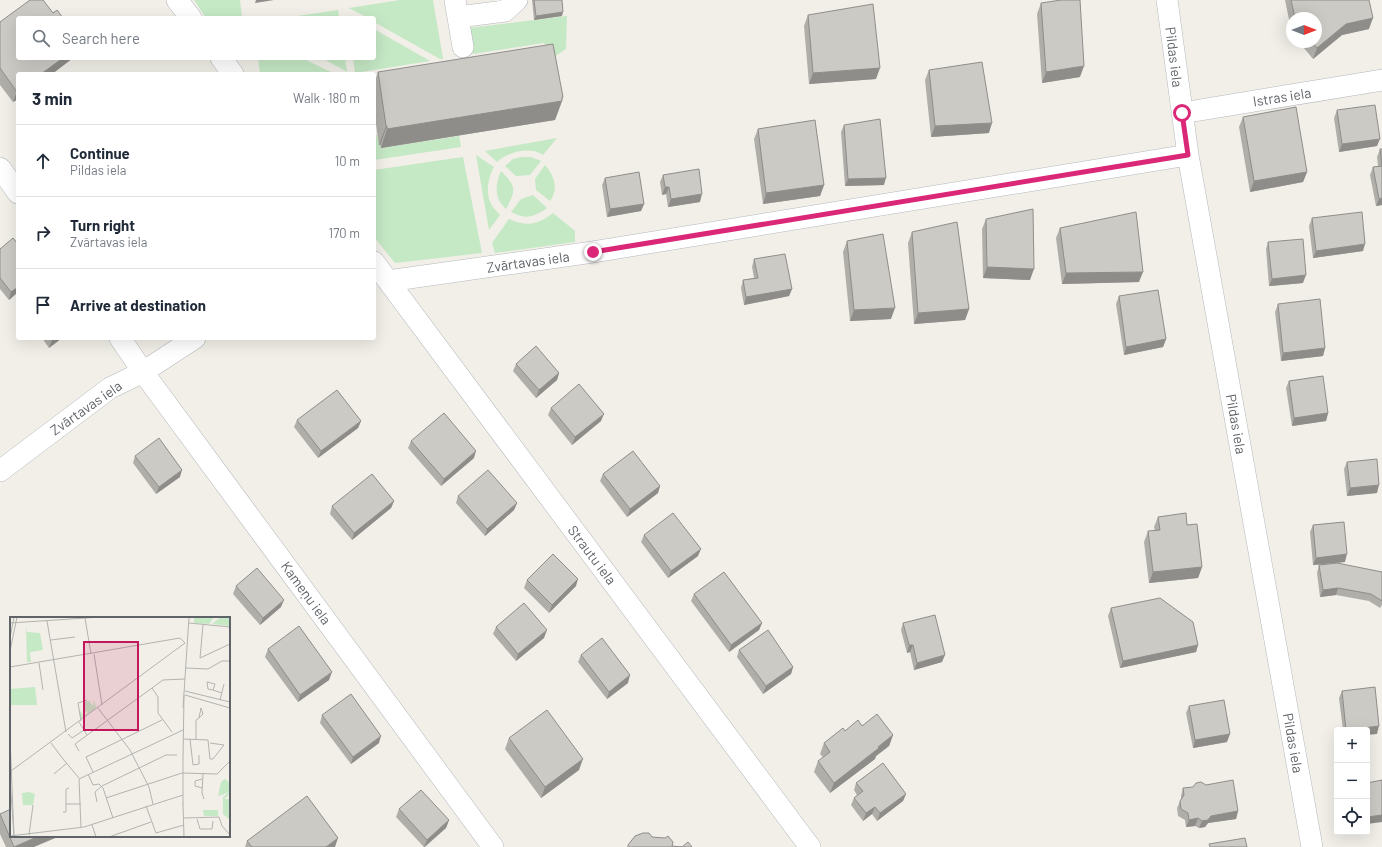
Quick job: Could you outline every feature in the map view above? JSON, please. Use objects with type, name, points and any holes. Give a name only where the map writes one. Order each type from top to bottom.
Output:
[{"type":"street","points":[[177,0],[189,16]]},
{"type":"street","points":[[463,47],[456,8],[505,11],[517,0]]},
{"type":"street","name":"Pildas iela","points":[[1167,0],[1188,155],[1312,847]]},
{"type":"street","points":[[222,60],[232,72]]},
{"type":"street","name":"Istras iela","points":[[1182,113],[1382,80]]},
{"type":"street","name":"Zvārtavas iela","points":[[388,281],[593,252],[1188,155]]},
{"type":"street","points":[[0,168],[16,191]]},
{"type":"street","name":"Strautu iela","points":[[376,265],[810,847]]},
{"type":"street","name":"Kameņu iela","points":[[121,340],[143,372],[493,847]]},
{"type":"street","name":"Zvārtavas iela","points":[[0,471],[110,388],[143,372],[192,340]]},
{"type":"green space","points":[[194,0],[240,0],[242,16],[205,16]]},
{"type":"green space","points":[[400,0],[433,0],[443,59],[440,59],[376,23],[376,16],[364,16],[349,8]]},
{"type":"green space","points":[[338,10],[339,16],[297,16]]},
{"type":"green space","points":[[567,16],[566,49],[554,57],[544,43],[473,54],[469,28]]},
{"type":"green space","points":[[376,30],[430,61],[361,72],[355,72],[353,60],[376,60]]},
{"type":"green space","points":[[258,60],[306,60],[331,72],[260,72]]},
{"type":"green space","points":[[326,60],[345,60],[347,72]]},
{"type":"green space","points":[[376,135],[381,148],[459,136],[461,147],[376,160]]},
{"type":"green space","points":[[557,138],[543,155],[532,151],[519,151],[501,158],[497,162],[485,151]]},
{"type":"green space","points":[[476,155],[494,167],[489,180],[488,193],[491,204],[500,215],[489,230]]},
{"type":"green space","points":[[463,157],[482,253],[395,263],[376,239],[376,170]]},
{"type":"green space","points":[[531,157],[541,161],[530,175],[516,176],[505,166],[513,159]]},
{"type":"green space","points":[[545,165],[551,173],[555,187],[550,201],[536,190],[535,179]]},
{"type":"green space","points":[[501,171],[510,181],[513,189],[512,197],[506,209],[499,200],[497,191]]},
{"type":"green space","points":[[533,195],[547,208],[538,214],[526,217],[511,212],[521,199]]},
{"type":"green space","points":[[553,213],[575,231],[575,242],[495,253],[492,243],[509,219],[515,222],[532,224],[548,217]]},
{"type":"building","points":[[30,0],[43,0],[53,13],[57,10],[62,16],[16,16],[16,60],[60,60],[44,72],[16,72],[16,91],[0,68],[0,22]]},
{"type":"building","points":[[534,0],[562,0],[563,12],[536,16]]},
{"type":"building","points":[[1061,0],[1080,0],[1084,66],[1046,72],[1041,3]]},
{"type":"building","points":[[1291,0],[1369,0],[1373,18],[1346,24],[1322,44],[1322,12],[1294,12]]},
{"type":"building","points":[[873,4],[880,68],[813,73],[808,15]]},
{"type":"building","points":[[553,44],[563,97],[562,101],[387,129],[378,72]]},
{"type":"building","points":[[982,62],[992,123],[935,126],[929,70]]},
{"type":"building","points":[[1375,105],[1380,139],[1342,144],[1337,110]]},
{"type":"building","points":[[1296,107],[1307,172],[1254,181],[1243,117]]},
{"type":"building","points":[[880,119],[886,178],[848,179],[844,125]]},
{"type":"building","points":[[815,120],[824,185],[766,193],[758,129]]},
{"type":"building","points":[[1380,149],[1382,149],[1382,166]]},
{"type":"building","points":[[1382,166],[1382,198],[1379,199],[1373,167]]},
{"type":"building","points":[[699,169],[702,194],[671,199],[669,187],[665,187],[663,175]]},
{"type":"building","points":[[639,172],[644,204],[610,209],[605,178]]},
{"type":"building","points":[[1033,209],[1034,269],[987,267],[986,219]]},
{"type":"building","points":[[1136,212],[1143,272],[1066,273],[1060,228]]},
{"type":"building","points":[[1362,212],[1365,244],[1316,251],[1312,218]]},
{"type":"building","points":[[957,222],[969,309],[918,313],[912,232]]},
{"type":"building","points":[[883,234],[895,308],[854,310],[847,241]]},
{"type":"building","points":[[13,238],[16,242],[16,288],[11,292],[0,278],[0,249]]},
{"type":"building","points":[[1303,239],[1306,275],[1272,279],[1268,242]]},
{"type":"building","points":[[785,254],[792,289],[746,297],[743,280],[758,278],[754,259]]},
{"type":"building","points":[[1158,290],[1166,339],[1126,347],[1119,296]]},
{"type":"building","points":[[1320,299],[1325,348],[1283,353],[1278,304]]},
{"type":"building","points":[[536,346],[559,373],[539,390],[516,364]]},
{"type":"building","points":[[1323,376],[1328,413],[1294,418],[1289,381]]},
{"type":"building","points":[[579,384],[604,414],[575,437],[551,408]]},
{"type":"building","points":[[337,390],[361,421],[321,451],[297,420]]},
{"type":"building","points":[[444,413],[476,451],[444,479],[411,441]]},
{"type":"building","points":[[159,438],[182,470],[159,487],[135,456]]},
{"type":"building","points":[[633,451],[660,486],[630,509],[603,474]]},
{"type":"building","points":[[1377,459],[1379,485],[1350,488],[1347,462]]},
{"type":"building","points":[[488,470],[517,503],[487,529],[458,496]]},
{"type":"building","points":[[372,474],[394,501],[354,533],[332,506]]},
{"type":"building","points":[[673,513],[701,549],[671,571],[644,535]]},
{"type":"building","points":[[1186,513],[1187,525],[1197,524],[1202,567],[1153,572],[1148,531],[1160,530],[1158,517]]},
{"type":"building","points":[[1344,522],[1347,554],[1316,558],[1313,525]]},
{"type":"building","points":[[553,554],[578,579],[552,605],[527,580]]},
{"type":"building","points":[[1337,563],[1382,572],[1382,601],[1371,594],[1338,588],[1323,590],[1319,565]]},
{"type":"building","points":[[257,568],[284,600],[263,618],[236,586]]},
{"type":"building","points":[[724,572],[762,623],[731,645],[694,594]]},
{"type":"building","points":[[1160,598],[1193,622],[1198,645],[1123,661],[1111,608]]},
{"type":"building","points":[[524,603],[547,630],[518,654],[496,627]]},
{"type":"building","points":[[935,615],[945,655],[917,663],[913,645],[909,645],[903,623]]},
{"type":"building","points":[[299,626],[332,672],[300,695],[268,649]]},
{"type":"building","points":[[768,630],[793,667],[766,686],[739,650]]},
{"type":"building","points":[[602,638],[630,675],[609,692],[581,655]]},
{"type":"building","points":[[1375,687],[1379,726],[1346,727],[1342,691]]},
{"type":"building","points":[[351,694],[381,736],[353,757],[322,715]]},
{"type":"building","points":[[1224,700],[1230,734],[1195,740],[1189,706]]},
{"type":"building","points":[[547,710],[583,759],[545,787],[509,738]]},
{"type":"building","points":[[877,714],[893,735],[878,747],[879,748],[834,783],[818,761],[830,752],[824,743],[843,728],[845,731],[858,720],[862,726]]},
{"type":"building","points":[[883,763],[906,794],[880,813],[875,807],[866,813],[854,798],[863,791],[856,783]]},
{"type":"building","points":[[1233,780],[1238,811],[1211,816],[1208,820],[1202,821],[1198,818],[1189,820],[1188,813],[1181,809],[1180,801],[1184,795],[1183,788],[1193,787],[1196,783],[1201,782],[1206,785]]},
{"type":"building","points":[[1382,780],[1382,815],[1370,817],[1370,782]]},
{"type":"building","points":[[421,790],[449,820],[427,840],[399,809]]},
{"type":"building","points":[[307,796],[338,838],[326,847],[252,847],[247,841]]},
{"type":"building","points":[[10,809],[10,837],[37,837],[14,847],[0,814]]},
{"type":"building","points":[[643,833],[649,833],[652,837],[665,838],[668,836],[673,842],[672,846],[682,847],[628,847],[635,836]]},
{"type":"building","points":[[1245,838],[1247,847],[1210,847],[1209,844]]},
{"type":"building","points":[[688,842],[692,847],[682,847]]},
{"type":"route","points":[[593,252],[1188,155],[1182,113]]}]
